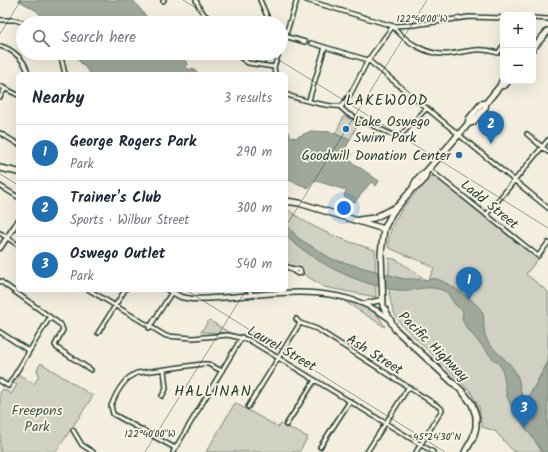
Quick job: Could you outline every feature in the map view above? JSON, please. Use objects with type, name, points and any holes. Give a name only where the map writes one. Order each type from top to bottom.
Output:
[{"type":"main road","points":[[536,45],[548,31]]},
{"type":"main road","points":[[288,201],[299,203],[384,229],[389,218],[397,207],[413,188],[418,186],[426,177],[428,171],[468,124],[469,119],[481,104],[486,103],[500,86],[506,84]]},
{"type":"main road","points":[[0,168],[16,172]]},
{"type":"main road","points":[[356,220],[374,218],[397,207]]},
{"type":"main road","name":"Pacific Highway","points":[[384,229],[382,254],[382,298],[387,317],[400,333],[462,392],[472,404],[476,416],[476,427],[473,438],[466,452]]},
{"type":"street","points":[[196,0],[206,16]]},
{"type":"street","points":[[260,0],[267,16]]},
{"type":"street","points":[[288,30],[297,0]]},
{"type":"street","points":[[306,0],[393,26],[421,24],[469,17],[500,18]]},
{"type":"street","points":[[536,18],[548,20]]},
{"type":"street","points":[[0,20],[16,20]]},
{"type":"street","points":[[393,26],[416,45],[436,53],[449,54],[478,49],[498,53],[502,48]]},
{"type":"street","points":[[288,95],[326,106],[339,106],[347,100],[368,60],[393,26]]},
{"type":"street","points":[[288,38],[305,42]]},
{"type":"street","points":[[312,43],[368,60],[548,208]]},
{"type":"street","points":[[0,46],[16,55]]},
{"type":"street","points":[[309,100],[325,47]]},
{"type":"street","points":[[22,60],[25,64],[27,72]]},
{"type":"street","points":[[62,60],[65,72]]},
{"type":"street","points":[[244,60],[248,63],[274,66]]},
{"type":"street","points":[[275,72],[274,66],[276,60]]},
{"type":"street","points":[[0,86],[16,94]]},
{"type":"street","points":[[0,97],[6,89]]},
{"type":"street","points":[[339,106],[348,114],[395,136],[400,136],[427,108]]},
{"type":"street","points":[[0,133],[16,143]]},
{"type":"street","points":[[527,134],[548,152]]},
{"type":"street","points":[[486,215],[548,140]]},
{"type":"street","name":"Ladd Street","points":[[428,171],[538,256],[548,243]]},
{"type":"street","points":[[0,186],[16,196]]},
{"type":"street","points":[[0,248],[16,224]]},
{"type":"street","points":[[0,233],[16,244]]},
{"type":"street","points":[[0,281],[63,328],[63,333],[55,345],[57,348],[91,370]]},
{"type":"street","name":"Laurel Street","points":[[92,292],[162,335],[172,338],[228,335],[242,337],[433,452]]},
{"type":"street","points":[[98,333],[124,292]]},
{"type":"street","points":[[149,328],[169,292]]},
{"type":"street","points":[[172,292],[181,297],[192,299],[300,292],[319,293],[366,303],[387,317]]},
{"type":"street","points":[[366,303],[382,298]]},
{"type":"street","points":[[0,381],[8,386],[50,317]]},
{"type":"street","name":"Ash Street","points":[[296,319],[300,323],[316,329],[442,409],[421,444]]},
{"type":"street","points":[[248,407],[300,323]]},
{"type":"street","points":[[0,332],[29,351]]},
{"type":"street","points":[[173,452],[242,337]]},
{"type":"street","points":[[175,448],[117,417],[111,409],[113,402],[129,377],[137,374],[202,364],[208,364],[222,371]]},
{"type":"street","points":[[162,396],[166,389],[164,370]]},
{"type":"street","points":[[286,425],[314,380]]},
{"type":"street","points":[[367,452],[408,388]]},
{"type":"street","points":[[320,446],[350,401]]},
{"type":"street","points":[[73,430],[79,441],[93,452]]},
{"type":"street","points":[[416,452],[421,444]]},
{"type":"street","points":[[83,452],[86,448]]},
{"type":"green space","name":"Lake Oswego Swim Park","points":[[344,116],[358,123],[350,140],[335,134]]},
{"type":"green space","points":[[434,176],[538,259],[526,274],[548,292],[548,362],[526,401],[543,452],[514,452],[495,431],[482,427],[479,407],[470,391],[401,324],[396,317],[389,292],[389,258],[397,260],[426,280],[429,279],[434,268],[389,248],[389,236],[397,217],[409,200],[430,177]]},
{"type":"green space","points":[[288,210],[296,216],[329,234],[375,250],[376,297],[324,287],[288,264]]},
{"type":"green space","points":[[344,301],[369,307],[377,314],[385,327]]},
{"type":"green space","points":[[209,320],[230,333],[201,332]]},
{"type":"green space","name":"Freepons Park","points":[[41,363],[93,396],[56,452],[0,452],[0,393],[3,389],[11,394],[17,385],[13,383],[18,374],[34,384],[39,376],[37,369]]},
{"type":"green space","points":[[235,403],[278,427],[281,424],[308,437],[299,452],[206,452]]},
{"type":"shaded area","points":[[18,0],[133,0],[146,16],[41,16],[37,11]]},
{"type":"shaded area","points":[[78,60],[184,60],[188,64],[186,67],[190,70],[192,68],[197,72],[89,72]]},
{"type":"shaded area","points":[[311,131],[331,132],[350,140],[345,149],[352,154],[349,160],[379,181],[376,186],[371,182],[355,202],[344,197],[346,190],[313,180],[309,188],[288,180],[288,133],[289,132],[290,136],[295,138]]},
{"type":"shaded area","points":[[288,226],[298,238],[332,259],[404,279],[437,279],[463,294],[481,309],[487,340],[514,370],[525,401],[528,399],[548,362],[548,452],[542,452],[513,410],[507,396],[504,376],[500,366],[466,327],[462,319],[463,311],[455,304],[446,292],[436,288],[397,290],[367,283],[337,271],[297,246],[288,238]]},
{"type":"place","name":"Lake Oswego Swim Park","points":[[346,129]]},
{"type":"place","name":"Trainer's Club","points":[[491,144]]},
{"type":"place","name":"Goodwill Donation Center","points":[[459,155]]},
{"type":"place","name":"George Rogers Park","points":[[469,300]]},
{"type":"place","name":"Oswego Outlet","points":[[524,428]]},
{"type":"district","name":"LAKEWOOD","points":[[387,100]]},
{"type":"district","name":"HALLINAN","points":[[213,391]]}]
